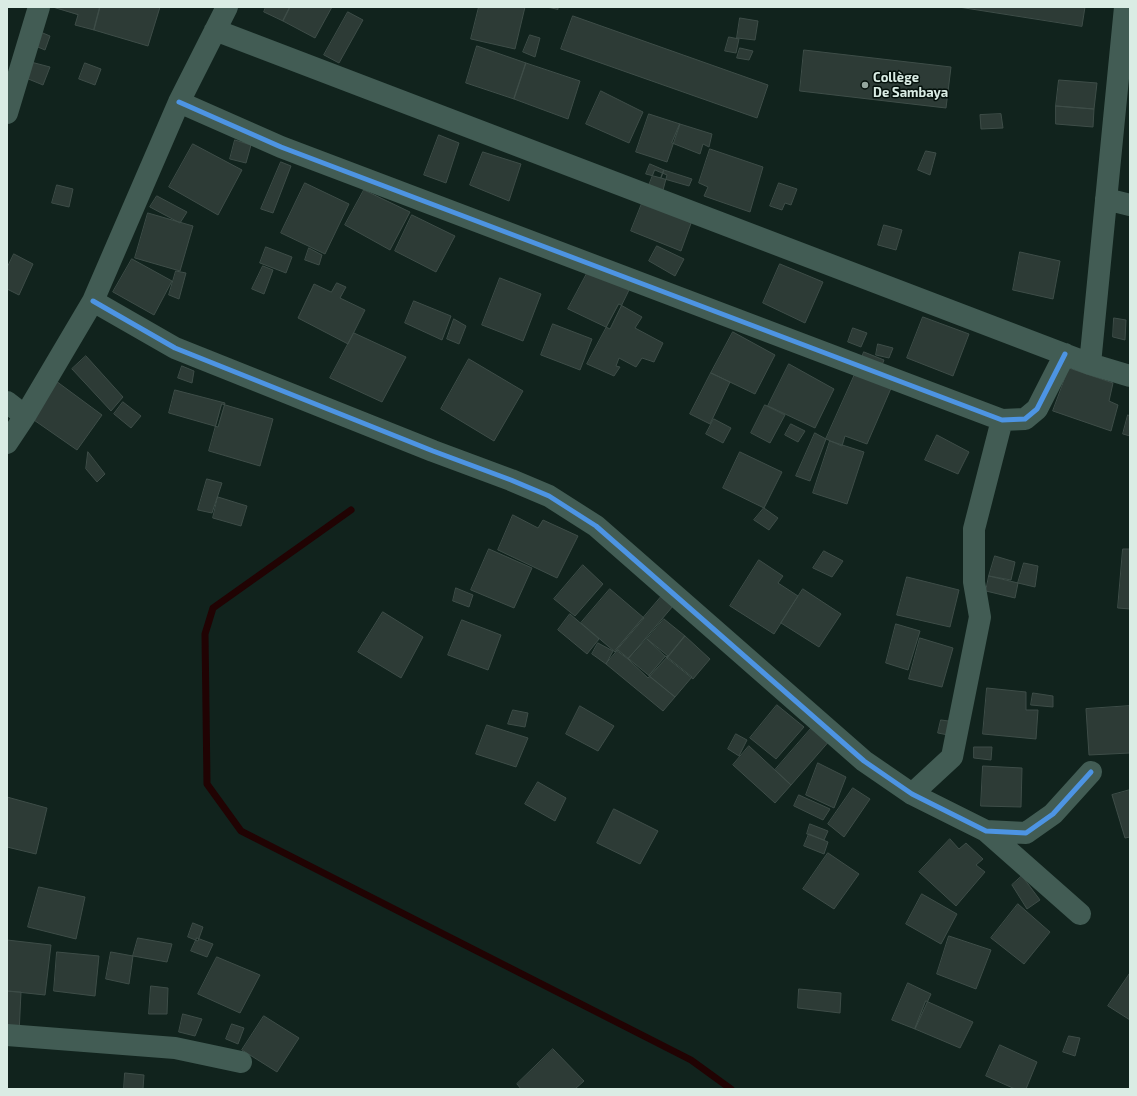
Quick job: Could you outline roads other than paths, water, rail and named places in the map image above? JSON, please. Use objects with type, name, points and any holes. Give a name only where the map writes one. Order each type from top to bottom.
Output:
[{"type":"street","points":[[7,113],[40,7]]},
{"type":"street","points":[[7,443],[25,416],[92,302],[178,102],[226,7]]},
{"type":"street","points":[[1090,364],[1125,7]]},
{"type":"street","points":[[215,30],[1090,364],[1130,376]]},
{"type":"street","points":[[178,102],[281,147],[1002,420],[1025,419],[1037,409],[1065,354]]},
{"type":"street","points":[[1106,199],[1130,205]]},
{"type":"street","points":[[92,302],[176,348],[433,452],[511,480],[549,496],[596,526],[864,761],[912,794],[986,831],[1080,914]]},
{"type":"street","points":[[7,402],[25,416]]},
{"type":"street","points":[[912,794],[952,757],[980,617],[974,582],[974,529],[1002,420]]},
{"type":"street","points":[[986,831],[1026,833],[1053,814],[1091,772]]},
{"type":"street","points":[[7,1035],[175,1048],[241,1062]]},
{"type":"waterway","points":[[351,510],[213,608],[205,634],[207,784],[241,831],[691,1060],[731,1089]]},
{"type":"place","name":"Collège De Sambaya","points":[[865,85]]}]
